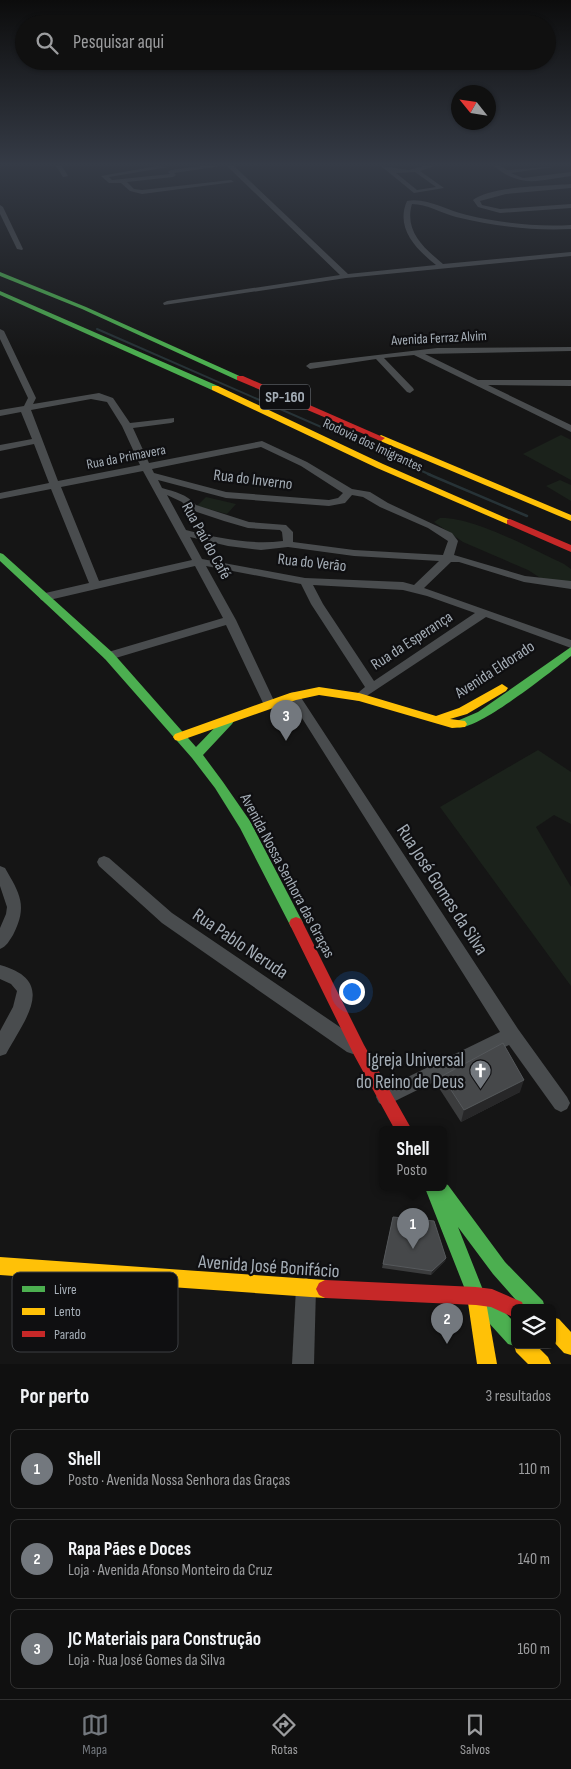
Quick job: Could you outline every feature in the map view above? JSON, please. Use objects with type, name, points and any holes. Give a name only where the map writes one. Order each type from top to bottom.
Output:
[{"type":"main road","name":"Rodovia dos Imigrantes","points":[[0,274],[84,308],[252,383],[571,518]]},
{"type":"main road","name":"Rodovia dos Imigrantes","points":[[0,293],[55,315],[382,467],[567,547]]},
{"type":"main road","name":"Avenida Nossa Senhora das Graças","points":[[0,556],[109,656],[196,755],[219,785],[245,825],[359,1050],[402,1126]]},
{"type":"main road","name":"Avenida Eldorado","points":[[179,737],[294,696],[319,691],[359,697],[452,724],[470,722],[509,689],[570,644]]},
{"type":"main road","name":"Avenida Eldorado","points":[[196,755],[230,719]]},
{"type":"main road","points":[[435,1191],[476,1296],[487,1364]]},
{"type":"main road","points":[[442,1191],[499,1268],[532,1304]]},
{"type":"main road","name":"Avenida José Bonifácio","points":[[3,1271],[110,1272]]},
{"type":"main road","name":"Avenida José Bonifácio","points":[[178,1278],[306,1288],[476,1296],[492,1298],[511,1307]]},
{"type":"main road","points":[[476,1296],[511,1332]]},
{"type":"main road","points":[[556,1331],[571,1348]]},
{"type":"main road","points":[[556,1339],[571,1348]]},
{"type":"main road","points":[[527,1349],[541,1364]]},
{"type":"street","points":[[11,230],[20,249]]},
{"type":"street","points":[[297,230],[346,276]]},
{"type":"street","points":[[408,230],[412,239],[441,266]]},
{"type":"street","points":[[167,304],[346,276],[571,254]]},
{"type":"street","points":[[0,332],[32,398],[26,414],[95,584]]},
{"type":"street","name":"Avenida Ferraz Alvim","points":[[310,366],[415,352],[571,349]]},
{"type":"street","points":[[415,352],[571,430]]},
{"type":"street","points":[[378,356],[410,390]]},
{"type":"street","points":[[474,382],[571,383]]},
{"type":"street","name":"Rua Paú do Café","points":[[28,408],[92,396],[105,397],[113,404],[200,562],[270,705]]},
{"type":"street","points":[[0,413],[28,408]]},
{"type":"street","points":[[126,426],[171,420]]},
{"type":"street","points":[[0,448],[37,442]]},
{"type":"street","name":"Rua da Primavera","points":[[0,496],[56,485],[149,471],[258,444],[266,445],[304,464],[349,492]]},
{"type":"street","name":"Rua do Inverno","points":[[149,471],[236,496],[329,503],[341,501],[349,492]]},
{"type":"street","points":[[159,490],[177,494],[192,507],[228,519],[287,530],[288,544]]},
{"type":"street","points":[[349,492],[366,494],[384,505],[424,521],[448,535],[453,541],[447,560],[416,589]]},
{"type":"street","name":"Rua do Verão","points":[[182,532],[226,542],[261,547],[288,544],[354,552],[466,560],[533,581],[571,585]]},
{"type":"street","name":"Rua do Verão","points":[[45,597],[95,584],[200,562],[305,581],[403,586],[570,644]]},
{"type":"street","points":[[305,581],[317,604],[372,687]]},
{"type":"street","name":"Rua da Esperança","points":[[359,697],[484,613]]},
{"type":"street","points":[[109,656],[230,620]]},
{"type":"street","name":"Rua José Gomes da Silva","points":[[294,696],[512,1035],[561,1103]]},
{"type":"street","name":"Rua Pablo Neruda","points":[[104,862],[167,918],[359,1050]]},
{"type":"street","points":[[0,872],[10,890],[16,909],[14,918],[5,926],[0,942]]},
{"type":"street","points":[[0,972],[24,984],[26,992],[24,1002],[0,1048]]},
{"type":"street","points":[[385,1097],[512,1035]]},
{"type":"street","points":[[303,1364],[306,1288]]},
{"type":"shaded area","points":[[561,435],[571,440],[571,480],[523,454]]},
{"type":"shaded area","points":[[560,480],[571,485],[571,501],[546,486]]},
{"type":"shaded area","points":[[206,497],[236,504],[227,514],[197,506]]},
{"type":"shaded area","points":[[440,518],[469,522],[564,564],[571,569],[571,583],[542,579],[528,570],[463,542],[434,522]]},
{"type":"shaded area","points":[[538,750],[571,772],[571,824],[554,815],[536,827],[571,887],[571,986],[440,807]]},
{"type":"building","name":"Igreja Universal do Reino de Deus","points":[[503,1043],[524,1080],[464,1110],[442,1076]]},
{"type":"building","points":[[393,1217],[434,1221],[446,1258],[432,1271],[383,1264]]},
{"type":"waterway","points":[[97,329],[431,475]]},
{"type":"waterway","points":[[428,474],[527,516]]},
{"type":"traffic: fast","points":[[0,274],[84,308],[240,378]]},
{"type":"traffic: fast","points":[[0,293],[215,388]]},
{"type":"traffic: fast","points":[[0,556],[109,656],[196,755],[219,785],[245,825],[296,923]]},
{"type":"traffic: fast","points":[[461,724],[482,715],[571,651]]},
{"type":"traffic: fast","points":[[196,755],[228,721]]},
{"type":"traffic: fast","points":[[435,1191],[476,1296],[511,1333]]},
{"type":"traffic: fast","points":[[442,1191],[499,1268],[532,1304]]},
{"type":"traffic: slow","points":[[215,388],[380,466],[510,522]]},
{"type":"traffic: slow","points":[[381,438],[571,518]]},
{"type":"traffic: slow","points":[[441,718],[463,711],[502,688]]},
{"type":"traffic: slow","points":[[179,737],[294,696],[319,691],[359,697],[433,719],[452,724],[461,724]]},
{"type":"traffic: slow","points":[[0,1266],[85,1272]]},
{"type":"traffic: slow","points":[[178,1279],[325,1289]]},
{"type":"traffic: slow","points":[[476,1296],[487,1364]]},
{"type":"traffic: slow","points":[[556,1330],[571,1346]]},
{"type":"traffic: slow","points":[[527,1349],[541,1364]]},
{"type":"traffic: jam","points":[[240,378],[381,438]]},
{"type":"traffic: jam","points":[[510,522],[571,549]]},
{"type":"traffic: jam","points":[[296,923],[359,1050],[402,1126]]},
{"type":"traffic: jam","points":[[325,1289],[476,1296],[492,1298],[511,1307]]},
{"type":"place","name":"JC Materiais para Construção","points":[[286,741]]},
{"type":"place","name":"Igreja Universal do Reino de Deus","points":[[480,1090]]},
{"type":"place","name":"Shell","points":[[413,1249]]},
{"type":"place","name":"Rapa Pães e Doces","points":[[447,1344]]}]
